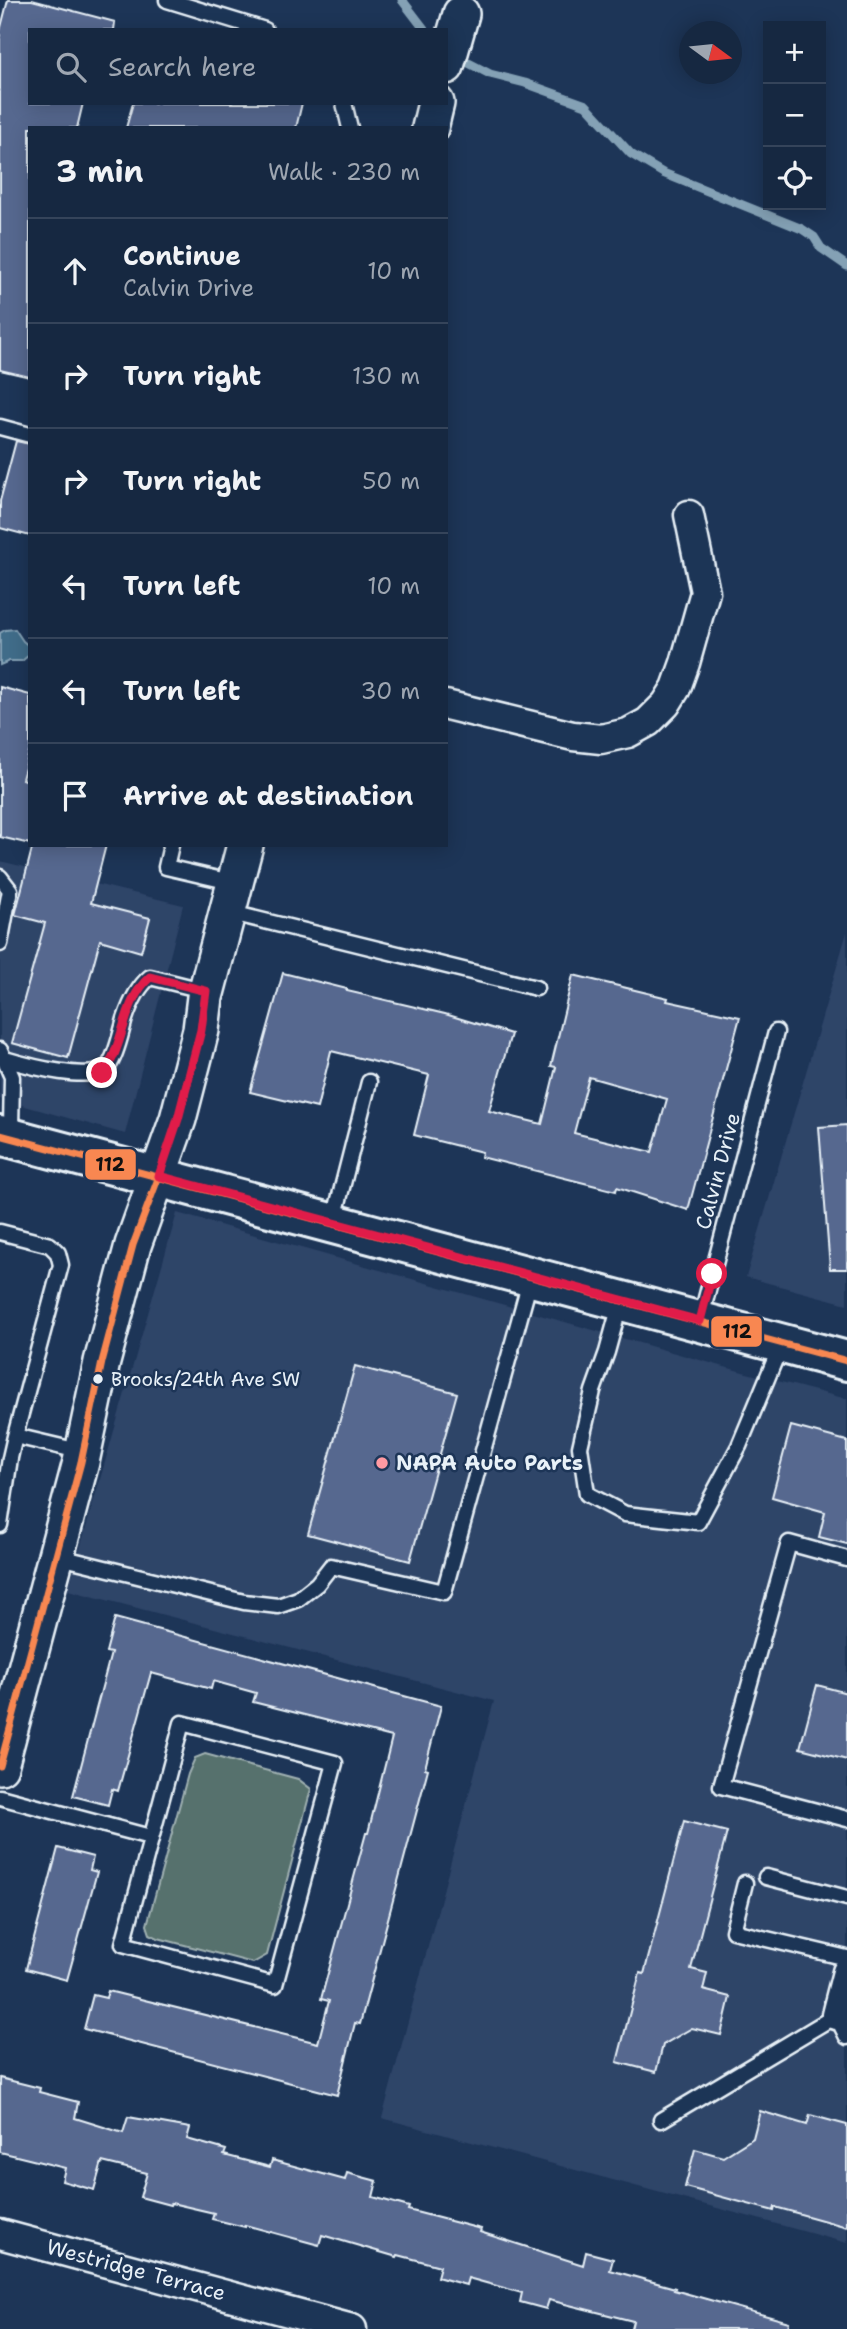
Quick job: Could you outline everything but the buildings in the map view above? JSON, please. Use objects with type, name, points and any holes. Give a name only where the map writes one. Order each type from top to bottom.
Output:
[{"type":"main road","points":[[7,1136],[847,1361]]},
{"type":"street","points":[[448,59],[464,7]]},
{"type":"street","points":[[448,706],[573,736],[601,739],[628,733],[648,722],[666,704],[676,688],[705,592],[689,515]]},
{"type":"street","points":[[0,1766],[83,1452],[102,1362],[133,1245],[178,1119],[201,1030],[206,991],[245,847]]},
{"type":"street","points":[[843,2020],[847,1972]]},
{"type":"street","name":"Westridge Terrace","points":[[0,2234],[352,2329]]},
{"type":"lane","points":[[167,0],[258,28]]},
{"type":"lane","points":[[344,105],[350,126]]},
{"type":"lane","points":[[0,428],[28,435]]},
{"type":"lane","points":[[171,847],[166,867],[232,898],[536,988]]},
{"type":"lane","points":[[0,877],[10,890],[0,944]]},
{"type":"lane","points":[[2,1055],[41,1069],[102,1073],[110,1065],[127,1013],[142,983],[150,977],[206,991]]},
{"type":"lane","name":"Calvin Drive","points":[[700,1321],[776,1032]]},
{"type":"lane","points":[[2,1055],[12,1077],[11,1128],[7,1136]]},
{"type":"lane","points":[[333,1223],[369,1082]]},
{"type":"lane","points":[[0,1232],[50,1245],[58,1253],[61,1265],[15,1436],[0,1525]]},
{"type":"lane","points":[[56,1556],[244,1602],[278,1606],[298,1599],[317,1584],[331,1566],[444,1592],[531,1276]]},
{"type":"lane","points":[[621,1300],[593,1391],[580,1447],[587,1494],[625,1514],[698,1522],[739,1446],[781,1343]]},
{"type":"lane","points":[[15,1436],[83,1452]]},
{"type":"lane","points":[[847,1559],[789,1543],[722,1786],[847,1819]]},
{"type":"lane","points":[[182,1723],[335,1763],[275,1985],[123,1944],[150,1837],[182,1723]]},
{"type":"lane","points":[[0,1797],[150,1837]]},
{"type":"lane","points":[[766,1877],[847,1898]]},
{"type":"lane","points":[[745,1883],[733,1931],[847,1958]]},
{"type":"lane","points":[[661,2120],[843,2020]]},
{"type":"shaded area","points":[[15,629],[28,645],[28,656],[22,661],[9,661],[0,665],[0,633]]},
{"type":"shaded area","points":[[0,861],[183,905],[125,1134],[0,1099]]},
{"type":"shaded area","points":[[847,932],[847,1304],[746,1277]]},
{"type":"shaded area","points":[[177,1213],[847,1399],[847,2243],[382,2118],[494,1701],[68,1590]]},
{"type":"green space","points":[[205,1754],[298,1779],[311,1789],[267,1955],[253,1963],[158,1938],[150,1934],[147,1925],[188,1774],[195,1758]]},
{"type":"waterway","points":[[402,0],[423,28]]},
{"type":"waterway","points":[[455,56],[490,74],[525,83],[586,105],[631,154],[663,173],[802,229],[814,237],[821,248],[847,266]]},
{"type":"transit line","name":"112","points":[[0,1135],[847,1361]]},
{"type":"transit line","name":"112","points":[[0,1766],[81,1462],[102,1362],[133,1245],[159,1176]]},
{"type":"place","name":"Brooks/24th Ave SW","points":[[98,1379]]},
{"type":"place","name":"NAPA Auto Parts","points":[[382,1463]]},
{"type":"route","points":[[102,1073],[110,1065],[127,1013],[142,983],[150,977],[206,991],[201,1030],[178,1119],[159,1176],[700,1321],[712,1274]]}]
